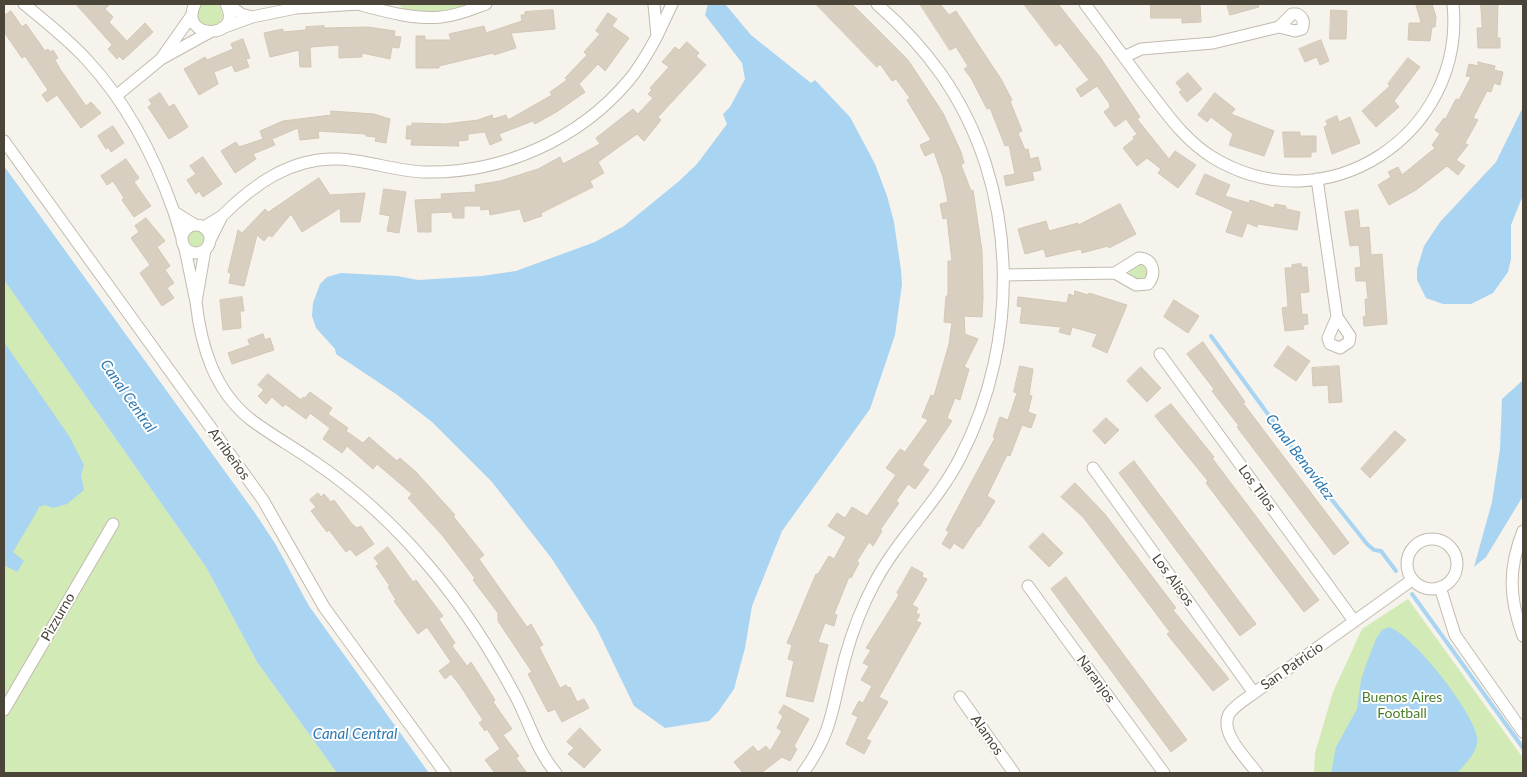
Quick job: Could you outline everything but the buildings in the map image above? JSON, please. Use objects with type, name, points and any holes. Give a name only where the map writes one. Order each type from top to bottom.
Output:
[{"type":"street","points":[[24,4],[78,50],[116,96],[157,169],[174,212],[183,243],[205,352],[222,386],[248,418],[317,463],[346,486],[402,537],[427,564],[474,624],[517,700],[542,754],[556,773]]},
{"type":"street","points":[[227,4],[241,14],[252,17]]},
{"type":"street","points":[[222,28],[228,18],[227,4]]},
{"type":"street","points":[[116,96],[161,59],[210,32],[252,17],[296,8],[358,4],[404,14],[443,18],[474,6],[486,4]]},
{"type":"street","points":[[397,4],[404,14]]},
{"type":"street","points":[[183,243],[186,229],[199,226],[222,216],[258,184],[297,165],[337,159],[407,170],[449,172],[490,165],[531,152],[570,131],[608,101],[629,80],[657,36],[670,4],[654,4],[657,36]]},
{"type":"street","points":[[803,773],[823,742],[830,724],[850,643],[876,581],[907,534],[944,486],[973,431],[992,376],[999,340],[1004,275],[994,197],[985,164],[971,128],[942,75],[925,52],[877,4]]},
{"type":"street","points":[[1085,4],[1186,138],[1232,168],[1259,177],[1278,180],[1317,179],[1343,173],[1371,162],[1399,143],[1424,115],[1443,83],[1454,37],[1453,4]]},
{"type":"street","points":[[161,59],[193,9]]},
{"type":"street","points":[[193,9],[200,29],[210,32]]},
{"type":"street","points":[[1124,57],[1141,49],[1213,43],[1279,27]]},
{"type":"street","name":"Arribeños","points":[[4,141],[263,500],[324,607],[445,773]]},
{"type":"street","points":[[1317,179],[1337,317]]},
{"type":"street","points":[[174,212],[199,226],[208,245]]},
{"type":"street","points":[[196,302],[208,245],[222,216]]},
{"type":"street","points":[[183,243],[197,253],[208,245]]},
{"type":"street","points":[[1004,275],[1115,273]]},
{"type":"street","name":"Los Tilos","points":[[1160,354],[1354,621]]},
{"type":"street","name":"Los Alisos","points":[[1093,468],[1254,693]]},
{"type":"street","name":"Pizzurno","points":[[4,710],[113,524]]},
{"type":"street","points":[[1523,532],[1512,569],[1511,581],[1516,617],[1523,636]]},
{"type":"street","points":[[1439,539],[1452,548],[1457,564],[1451,580],[1440,587],[1427,588],[1412,580],[1406,565],[1411,550],[1423,540],[1439,539]]},
{"type":"street","name":"San Patricio","points":[[1257,773],[1230,736],[1227,721],[1231,711],[1412,580]]},
{"type":"street","name":"Naranjos","points":[[1028,586],[1164,773]]},
{"type":"street","points":[[1440,587],[1455,635],[1523,732]]},
{"type":"street","name":"Alamos","points":[[960,697],[1014,773]]},
{"type":"green space","points":[[199,4],[219,4],[223,15],[220,22],[212,26],[201,26],[195,9]]},
{"type":"green space","points":[[399,4],[469,4],[456,12],[438,14],[404,11]]},
{"type":"green space","points":[[191,229],[199,229],[205,235],[205,243],[199,249],[191,249],[185,243],[185,235]]},
{"type":"green space","points":[[1134,264],[1142,264],[1147,269],[1145,280],[1134,282],[1129,277],[1129,269]]},
{"type":"green space","points":[[4,280],[206,567],[257,662],[337,773],[4,773]]},
{"type":"green space","name":"Buenos Aires Football","points":[[1408,599],[1523,758],[1523,773],[1314,773],[1315,753],[1333,692],[1362,629]]},
{"type":"water","points":[[708,4],[725,4],[751,35],[811,83],[815,80],[850,117],[875,164],[887,196],[894,222],[902,284],[895,335],[870,409],[782,531],[752,606],[745,648],[734,689],[718,712],[709,721],[665,728],[634,706],[596,627],[552,559],[492,482],[432,422],[396,394],[336,354],[335,349],[316,328],[312,316],[313,303],[320,284],[327,277],[341,273],[397,276],[418,280],[482,276],[516,271],[595,242],[624,226],[697,164],[727,124],[723,114],[730,107],[745,79],[742,63],[705,15]]},
{"type":"water","points":[[1523,107],[1523,195],[1511,225],[1511,259],[1508,272],[1493,293],[1471,304],[1443,304],[1426,298],[1417,280],[1417,269],[1424,246],[1440,222],[1496,162]]},
{"type":"water","name":"Canal Central","points":[[4,166],[255,513],[276,545],[309,606],[429,773],[337,773],[257,662],[206,567],[4,280]]},
{"type":"water","points":[[4,342],[69,436],[84,465],[81,475],[84,490],[67,504],[53,508],[45,505],[39,507],[13,552],[24,561],[17,572],[4,565]]},
{"type":"water","points":[[1523,380],[1523,496],[1486,557],[1474,567],[1492,502],[1500,449],[1502,399]]},
{"type":"water","name":"Buenos Aires Football","points":[[1389,627],[1400,633],[1426,658],[1454,693],[1473,725],[1477,737],[1476,747],[1457,773],[1331,773],[1336,747],[1357,709],[1361,680],[1376,639],[1382,630]]},
{"type":"waterway","name":"Canal Benavídez","points":[[1211,336],[1313,476],[1367,544],[1374,550],[1381,551],[1396,571]]},
{"type":"waterway","name":"Canal Benavídez","points":[[1412,594],[1523,748]]}]
